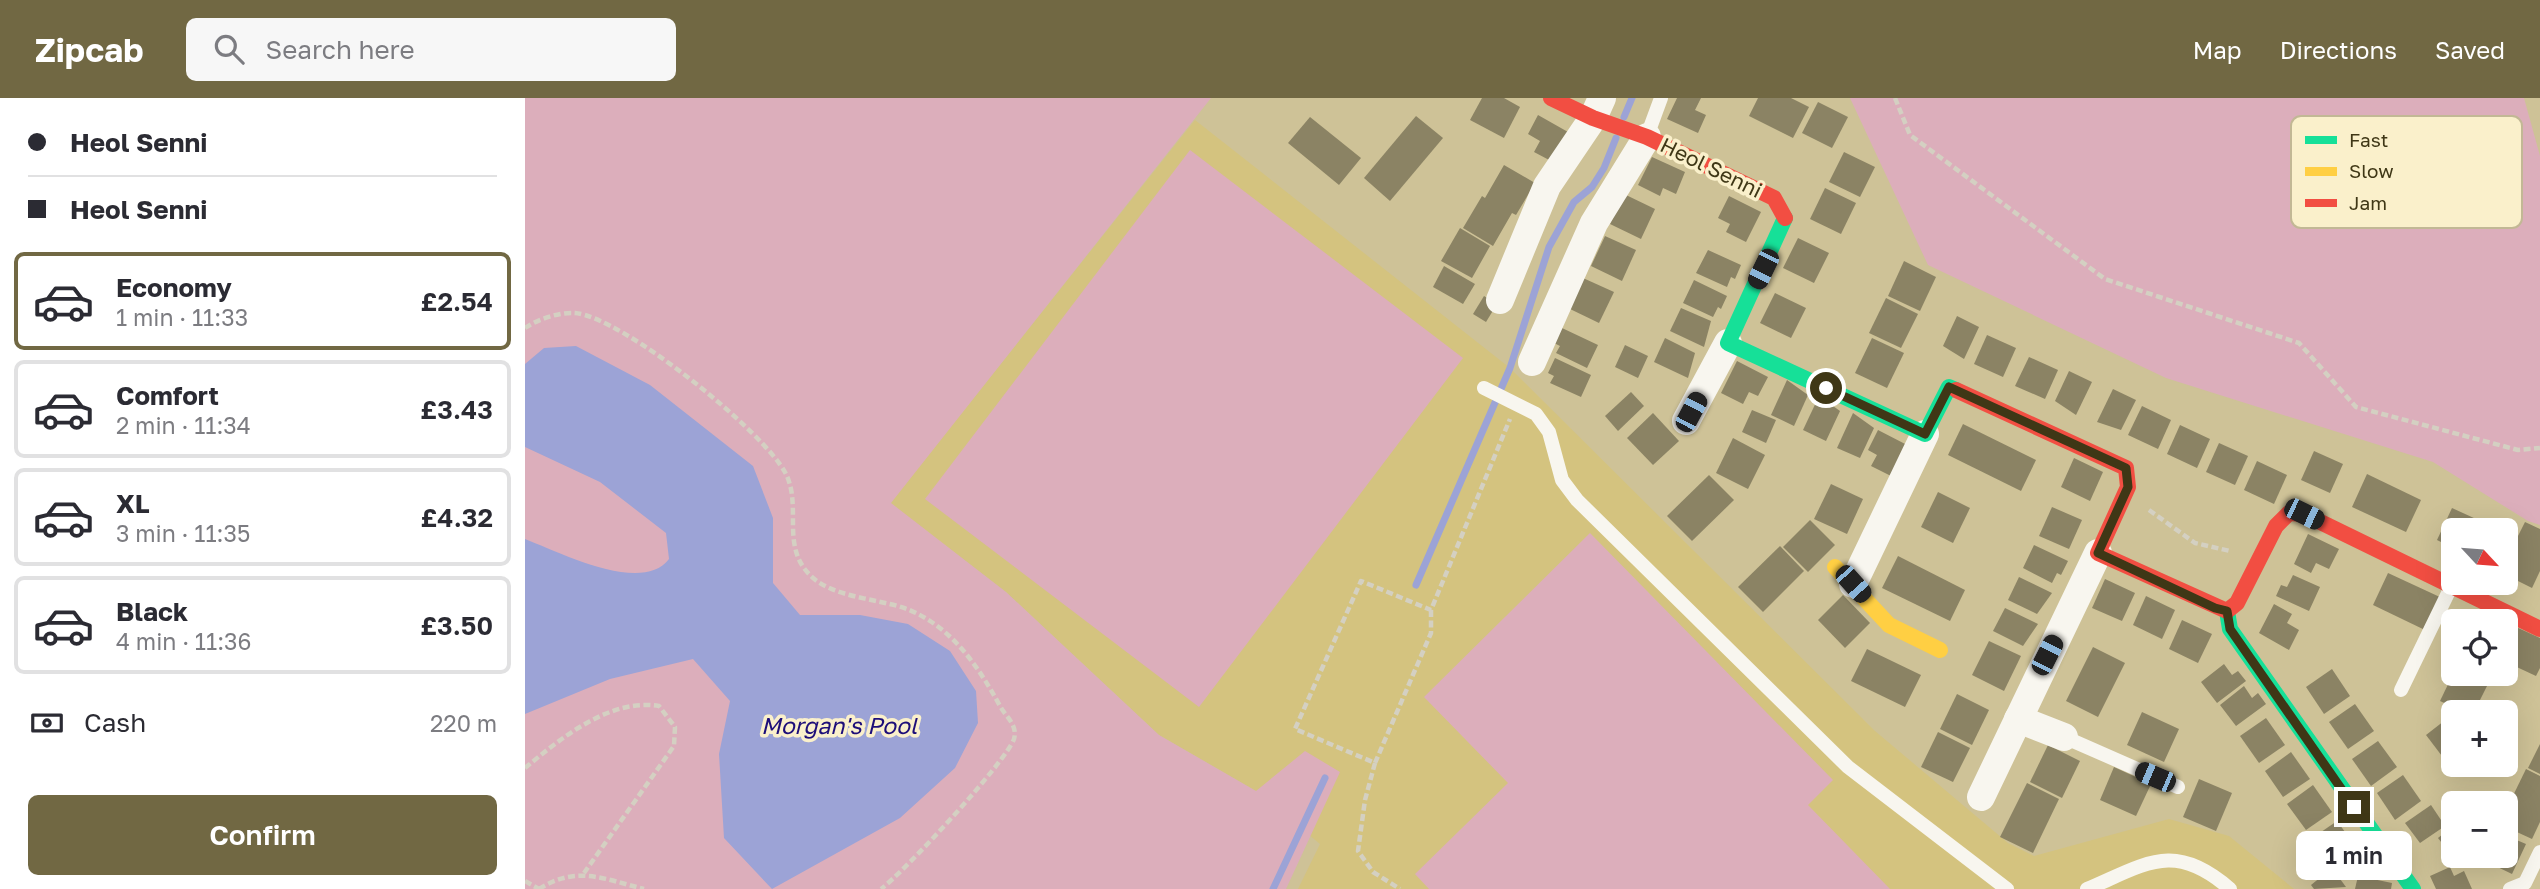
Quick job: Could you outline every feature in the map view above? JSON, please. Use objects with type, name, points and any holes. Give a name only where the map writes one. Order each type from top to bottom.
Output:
[{"type":"street","name":"Heol Senni","points":[[1551,98],[1600,113],[1774,198],[1786,220],[1728,343]]},
{"type":"street","points":[[1500,300],[1547,186],[1600,113]]},
{"type":"street","points":[[1532,362],[1594,223],[1644,136]]},
{"type":"street","points":[[1686,421],[1728,343],[1925,434]]},
{"type":"street","points":[[1940,650],[1889,625],[1844,575],[1949,387],[2126,468],[2128,487],[1981,797]]},
{"type":"street","points":[[2227,611],[2237,603],[2276,526],[2288,513],[2304,514],[2441,581]]},
{"type":"street","points":[[2098,553],[2215,608],[2227,611]]},
{"type":"street","points":[[2470,595],[2540,629]]},
{"type":"street","points":[[2227,611],[2230,629],[2413,889]]},
{"type":"street","points":[[2018,719],[2064,737]]},
{"type":"lane","points":[[1644,136],[1661,98]]},
{"type":"lane","points":[[1485,388],[1536,414],[1549,432],[1562,480],[1577,500],[1848,766],[2007,889]]},
{"type":"lane","points":[[2401,690],[2448,595]]},
{"type":"lane","points":[[2064,737],[2178,787]]},
{"type":"lane","points":[[2525,883],[2540,852]]},
{"type":"lane","points":[[2087,889],[2153,861],[2179,860],[2207,869],[2230,889]]},
{"type":"lane","points":[[2510,889],[2540,877]]},
{"type":"path","points":[[1895,98],[1910,135],[2105,279],[2299,343],[2356,407],[2518,450],[2540,448]]},
{"type":"path","points":[[525,328],[556,315],[577,313],[610,327],[666,361],[734,413],[762,440],[784,471],[793,491],[792,538],[797,558],[809,574],[822,584],[908,610],[944,631],[985,678],[1014,725],[1014,739],[988,774],[939,830],[897,877],[881,889]]},
{"type":"path","points":[[1400,889],[1373,872],[1358,852],[1365,800],[1375,763],[1431,634],[1431,610],[1517,402]]},
{"type":"path","points":[[2122,499],[2149,510],[2178,534],[2195,542],[2258,562]]},
{"type":"path","points":[[1375,763],[1295,729],[1361,581],[1431,610]]},
{"type":"path","points":[[525,768],[574,729],[640,703],[659,706],[675,727],[674,746],[584,873]]},
{"type":"path","points":[[525,881],[539,889],[556,878],[584,873],[644,889]]},
{"type":"shaded area","points":[[525,98],[1211,98],[891,503],[1006,592],[1159,735],[1256,791],[1305,751],[1340,772],[1286,889],[525,889]]},
{"type":"shaded area","points":[[1850,98],[2524,98],[2540,156],[2540,525],[2528,521],[2433,462],[2166,378],[1928,265]]},
{"type":"shaded area","points":[[1195,120],[1510,368],[1875,731],[2008,843],[2034,856],[2169,819],[2229,836],[2294,889],[1298,889],[1320,844],[1256,791],[1159,735],[1006,592],[890,503]]},
{"type":"shaded area","points":[[1190,150],[1463,358],[1199,707],[925,499]]},
{"type":"shaded area","points":[[1590,533],[1833,780],[1808,805],[1890,889],[1429,889],[1415,874],[1508,783],[1424,697]]},
{"type":"water","name":"Morgan's Pool","points":[[576,346],[650,385],[753,466],[773,518],[773,583],[800,615],[860,615],[908,624],[950,651],[976,691],[978,723],[955,768],[900,818],[772,889],[724,838],[719,754],[730,701],[693,659],[610,679],[525,714],[525,539],[578,561],[621,572],[640,573],[656,569],[669,559],[666,533],[600,482],[525,447],[525,364],[544,348]]},
{"type":"building","points":[[1482,98],[1504,98],[1520,107],[1504,138],[1470,120]]},
{"type":"building","points":[[1677,98],[1701,98],[1695,110],[1706,115],[1698,133],[1667,119]]},
{"type":"building","points":[[1758,98],[1791,98],[1809,107],[1793,138],[1749,116]]},
{"type":"building","points":[[1818,102],[1848,117],[1832,148],[1802,133]]},
{"type":"building","points":[[1538,115],[1568,132],[1551,161],[1534,152],[1540,141],[1528,134]]},
{"type":"building","points":[[1416,116],[1443,138],[1390,201],[1364,178]]},
{"type":"building","points":[[1310,117],[1361,158],[1339,185],[1288,143]]},
{"type":"building","points":[[1844,152],[1875,167],[1860,197],[1829,182]]},
{"type":"building","points":[[1652,157],[1685,172],[1676,194],[1663,188],[1660,196],[1638,185]]},
{"type":"building","points":[[1504,165],[1535,183],[1516,215],[1512,213],[1493,246],[1463,228]]},
{"type":"building","points":[[1825,188],[1856,203],[1841,234],[1810,219]]},
{"type":"building","points":[[1624,194],[1655,209],[1641,239],[1610,224]]},
{"type":"building","points":[[1729,196],[1761,212],[1746,242],[1726,232],[1730,224],[1718,218]]},
{"type":"building","points":[[1460,228],[1490,246],[1472,278],[1441,261]]},
{"type":"building","points":[[1605,236],[1636,250],[1622,281],[1591,266]]},
{"type":"building","points":[[1798,238],[1829,253],[1814,283],[1783,268]]},
{"type":"building","points":[[1708,250],[1741,265],[1735,279],[1731,277],[1727,287],[1696,273]]},
{"type":"building","points":[[1904,261],[1936,277],[1920,311],[1888,296]]},
{"type":"building","points":[[1444,266],[1475,284],[1463,304],[1433,287]]},
{"type":"building","points":[[1583,278],[1614,292],[1599,323],[1568,308]]},
{"type":"building","points":[[1694,280],[1727,296],[1721,309],[1718,307],[1713,317],[1683,303]]},
{"type":"building","points":[[1775,293],[1806,308],[1791,338],[1760,323]]},
{"type":"building","points":[[1484,296],[1497,304],[1486,322],[1473,314]]},
{"type":"building","points":[[1886,298],[1918,314],[1901,348],[1869,333]]},
{"type":"building","points":[[1681,308],[1711,321],[1704,347],[1670,331]]},
{"type":"building","points":[[1957,316],[1979,327],[1964,359],[1943,346]]},
{"type":"building","points":[[1562,328],[1598,345],[1587,368],[1556,353],[1560,346],[1554,343]]},
{"type":"building","points":[[1987,335],[2016,348],[2003,377],[1974,364]]},
{"type":"building","points":[[1665,338],[1695,353],[1688,378],[1654,362]]},
{"type":"building","points":[[1872,338],[1904,353],[1887,388],[1855,373]]},
{"type":"building","points":[[1625,345],[1648,356],[1638,378],[1615,367]]},
{"type":"building","points":[[2029,357],[2058,370],[2045,399],[2015,386]]},
{"type":"building","points":[[1555,358],[1591,375],[1581,397],[1550,383],[1554,376],[1548,373]]},
{"type":"building","points":[[1737,361],[1768,377],[1758,396],[1749,392],[1743,404],[1721,393]]},
{"type":"building","points":[[2069,371],[2092,382],[2076,415],[2055,401]]},
{"type":"building","points":[[1787,380],[1808,395],[1794,426],[1771,415]]},
{"type":"building","points":[[2113,389],[2136,400],[2121,430],[2097,422]]},
{"type":"building","points":[[1631,392],[1644,406],[1618,431],[1605,416]]},
{"type":"building","points":[[1819,396],[1840,411],[1826,441],[1803,430]]},
{"type":"building","points":[[2142,406],[2171,420],[2158,449],[2128,435]]},
{"type":"building","points":[[1752,410],[1776,420],[1766,443],[1742,432]]},
{"type":"building","points":[[1653,413],[1679,441],[1653,465],[1627,438]]},
{"type":"building","points":[[1853,413],[1874,428],[1860,458],[1837,448]]},
{"type":"building","points":[[1963,424],[2036,460],[2021,491],[1948,455]]},
{"type":"building","points":[[2180,425],[2210,439],[2197,468],[2167,454]]},
{"type":"building","points":[[1878,430],[1909,446],[1893,477],[1871,466],[1877,455],[1868,450]]},
{"type":"building","points":[[1733,438],[1765,455],[1748,489],[1716,473]]},
{"type":"building","points":[[2219,443],[2248,456],[2235,485],[2206,472]]},
{"type":"building","points":[[2314,451],[2343,464],[2330,493],[2301,480]]},
{"type":"building","points":[[2074,458],[2103,472],[2090,501],[2061,487]]},
{"type":"building","points":[[2257,461],[2287,475],[2274,504],[2244,490]]},
{"type":"building","points":[[2367,474],[2421,500],[2406,532],[2352,507]]},
{"type":"building","points":[[1709,475],[1734,500],[1692,541],[1667,516]]},
{"type":"building","points":[[1831,484],[1863,499],[1847,534],[1814,519]]},
{"type":"building","points":[[1938,492],[1970,508],[1953,543],[1921,527]]},
{"type":"building","points":[[2052,507],[2082,520],[2069,549],[2039,536]]},
{"type":"building","points":[[2452,508],[2474,518],[2447,518]]},
{"type":"building","points":[[1810,520],[1835,545],[1808,572],[1783,547]]},
{"type":"building","points":[[2525,522],[2540,529],[2540,571],[2532,588],[2518,581],[2518,536]]},
{"type":"building","points":[[2308,534],[2339,549],[2329,569],[2316,563],[2311,573],[2294,564]]},
{"type":"building","points":[[2034,545],[2068,561],[2061,575],[2057,573],[2052,583],[2023,568]]},
{"type":"building","points":[[1780,546],[1804,571],[1763,612],[1738,587]]},
{"type":"building","points":[[1898,556],[1965,590],[1950,621],[1882,588]]},
{"type":"building","points":[[2388,573],[2442,598],[2427,631],[2373,605]]},
{"type":"building","points":[[2293,575],[2320,587],[2309,611],[2276,596],[2281,585],[2287,587]]},
{"type":"building","points":[[2019,577],[2052,593],[2037,614],[2008,600]]},
{"type":"building","points":[[2105,579],[2135,593],[2122,621],[2092,608]]},
{"type":"building","points":[[1843,595],[1870,623],[1845,648],[1818,620]]},
{"type":"building","points":[[2146,596],[2175,610],[2162,639],[2133,625]]},
{"type":"building","points":[[2274,604],[2292,614],[2287,623],[2299,630],[2289,650],[2259,633]]},
{"type":"building","points":[[2005,608],[2038,624],[2023,646],[1993,631]]},
{"type":"building","points":[[2182,620],[2212,634],[2198,663],[2169,649]]},
{"type":"building","points":[[2518,628],[2540,638],[2540,668],[2536,676],[2518,668]]},
{"type":"building","points":[[1989,641],[2021,656],[2004,691],[1972,675]]},
{"type":"building","points":[[2093,647],[2125,663],[2098,717],[2066,701]]},
{"type":"building","points":[[1867,649],[1921,675],[1905,707],[1851,681]]},
{"type":"building","points":[[2224,664],[2232,675],[2238,671],[2246,681],[2217,703],[2201,682]]},
{"type":"building","points":[[2332,669],[2350,696],[2324,714],[2306,687]]},
{"type":"building","points":[[2244,686],[2252,698],[2258,693],[2266,704],[2236,726],[2220,705]]},
{"type":"building","points":[[2447,686],[2487,686],[2480,700],[2440,701]]},
{"type":"building","points":[[1957,694],[1989,710],[1972,745],[1940,729]]},
{"type":"building","points":[[2355,704],[2374,731],[2348,749],[2329,722]]},
{"type":"building","points":[[2142,712],[2179,729],[2164,762],[2127,745]]},
{"type":"building","points":[[2266,718],[2285,745],[2259,763],[2240,736]]},
{"type":"building","points":[[2441,723],[2441,755],[2426,735]]},
{"type":"building","points":[[1938,732],[1970,748],[1953,782],[1921,767]]},
{"type":"building","points":[[2378,741],[2397,767],[2371,786],[2352,759]]},
{"type":"building","points":[[2540,744],[2540,774],[2528,768]]},
{"type":"building","points":[[2048,745],[2080,761],[2062,798],[2030,782]]},
{"type":"building","points":[[2291,752],[2310,779],[2283,797],[2265,771]]},
{"type":"building","points":[[2114,767],[2151,784],[2136,816],[2100,800]]},
{"type":"building","points":[[2526,769],[2540,776],[2540,822],[2532,839],[2518,833],[2518,791],[2515,791]]},
{"type":"building","points":[[2403,775],[2421,801],[2395,820],[2377,793]]},
{"type":"building","points":[[2199,779],[2232,793],[2216,831],[2183,817]]},
{"type":"building","points":[[2027,783],[2059,799],[2033,853],[2000,837]]},
{"type":"building","points":[[2313,785],[2332,812],[2306,830],[2287,804]]},
{"type":"building","points":[[2431,805],[2441,820],[2441,829],[2420,843],[2405,823]]},
{"type":"building","points":[[2337,821],[2356,847],[2330,866],[2311,839]]},
{"type":"building","points":[[2518,841],[2526,844],[2518,861]]},
{"type":"building","points":[[2332,868],[2346,887],[2314,889],[2311,885]]},
{"type":"building","points":[[2448,868],[2450,868],[2454,876],[2464,871],[2472,889],[2436,889],[2430,876]]},
{"type":"building","points":[[2500,868],[2515,868],[2512,874]]},
{"type":"building","points":[[2358,876],[2392,883],[2391,889],[2355,889]]},
{"type":"waterway","points":[[1624,117],[1632,98]]},
{"type":"waterway","points":[[1416,585],[1510,368],[1549,247],[1574,202],[1592,187],[1604,168],[1616,138]]},
{"type":"waterway","points":[[1273,889],[1325,778]]},
{"type":"traffic: fast","points":[[1785,218],[1728,343],[1925,434],[1949,387],[1956,390]]},
{"type":"traffic: fast","points":[[2227,611],[2230,629],[2413,889]]},
{"type":"traffic: slow","points":[[1835,567],[1889,625],[1940,650]]},
{"type":"traffic: jam","points":[[1551,98],[1593,118],[1647,137],[1774,198],[1785,218]]},
{"type":"traffic: jam","points":[[1956,390],[2126,468],[2128,487],[2098,553],[2227,611]]},
{"type":"traffic: jam","points":[[2227,611],[2237,603],[2276,526],[2289,513],[2304,514],[2540,629]]},
{"type":"route","points":[[1826,388],[1925,434],[1949,387],[2126,468],[2128,487],[2098,553],[2215,608],[2227,611],[2230,629],[2354,807]]}]
